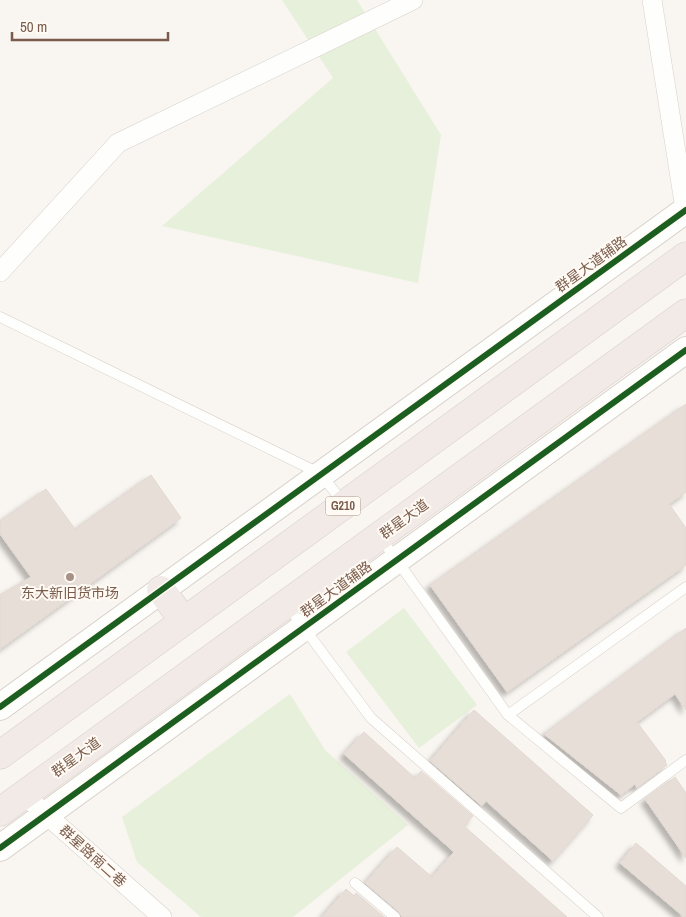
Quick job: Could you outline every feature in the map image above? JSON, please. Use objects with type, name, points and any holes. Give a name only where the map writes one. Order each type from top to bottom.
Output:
[{"type":"highway","name":"G210","points":[[0,755],[686,256]]},
{"type":"highway","name":"群星大道","points":[[0,812],[686,313]]},
{"type":"highway","points":[[161,590],[184,621]]},
{"type":"street","points":[[0,272],[118,143],[413,0]]},
{"type":"street","points":[[652,0],[686,212]]},
{"type":"street","name":"群星大道辅路","points":[[0,707],[686,212]]},
{"type":"street","name":"群星大道辅路","points":[[0,848],[686,350]]},
{"type":"street","name":"群星路南二巷","points":[[24,795],[162,917]]},
{"type":"lane","points":[[0,317],[321,474],[344,505]]},
{"type":"lane","points":[[380,536],[508,715],[621,808],[686,760]]},
{"type":"lane","points":[[508,715],[686,587]]},
{"type":"lane","points":[[286,604],[371,718],[598,917]]},
{"type":"lane","points":[[356,883],[395,917]]},
{"type":"green space","points":[[282,0],[357,0],[441,135],[418,283],[162,226],[333,78]]},
{"type":"green space","points":[[404,608],[477,705],[419,748],[346,652]]},
{"type":"green space","points":[[290,694],[325,750],[408,825],[293,917],[201,917],[137,862],[122,817]]},
{"type":"building","points":[[686,404],[686,492],[669,504],[686,528],[686,565],[507,692],[430,585]]},
{"type":"building","points":[[151,475],[181,518],[0,649],[0,595],[31,577],[0,534],[0,521],[46,489],[75,529]]},
{"type":"building","points":[[686,628],[686,710],[675,694],[637,722],[667,765],[637,788],[635,784],[621,795],[544,734]]},
{"type":"building","points":[[474,710],[593,815],[553,861],[486,801],[482,806],[430,761]]},
{"type":"building","points":[[364,732],[415,778],[421,771],[473,816],[464,826],[567,917],[402,917],[399,912],[365,883],[397,847],[432,877],[454,852],[344,754]]},
{"type":"building","points":[[675,777],[686,793],[686,858],[645,799]]},
{"type":"building","points":[[636,843],[686,886],[686,917],[620,863]]},
{"type":"building","points":[[346,889],[354,896],[356,893],[384,917],[322,917]]},
{"type":"cycle path","points":[[0,707],[686,210]]},
{"type":"cycle path","points":[[0,848],[686,350]]},
{"type":"place","name":"东大新旧货市场","points":[[70,577]]}]
